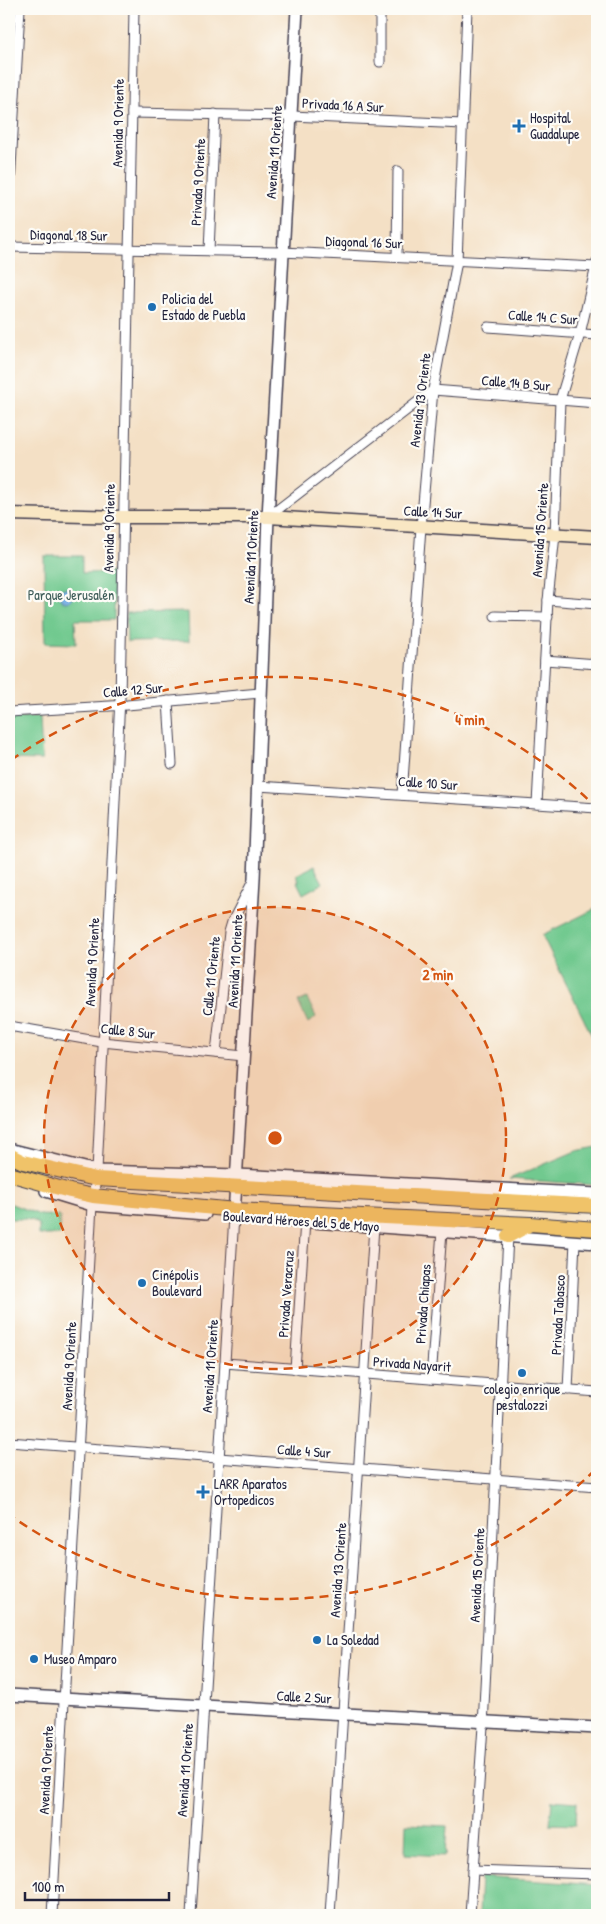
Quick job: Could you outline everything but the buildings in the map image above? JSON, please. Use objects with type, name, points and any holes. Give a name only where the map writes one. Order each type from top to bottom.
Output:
[{"type":"main road","name":"Calle 14 Sur","points":[[9,514],[268,518],[597,537]]},
{"type":"main road","points":[[9,1155],[23,1162],[96,1175],[237,1181],[597,1206]]},
{"type":"main road","name":"Boulevard Héroes del 5 de Mayo","points":[[9,1174],[70,1191],[93,1200],[234,1213],[530,1224],[597,1229]]},
{"type":"main road","points":[[508,1236],[530,1224]]},
{"type":"street","points":[[9,203],[20,9]]},
{"type":"street","name":"Avenida 9 Oriente","points":[[52,1915],[78,1448],[96,1175],[118,706],[130,250],[134,9]]},
{"type":"street","name":"Avenida 11 Oriente","points":[[191,1915],[254,879],[268,518],[297,9]]},
{"type":"street","points":[[380,9],[380,62]]},
{"type":"street","name":"Avenida 13 Oriente","points":[[402,795],[421,526],[433,390],[457,260],[467,9]]},
{"type":"street","name":"Privada 16 A Sur","points":[[132,113],[292,116],[463,124]]},
{"type":"street","name":"Privada 9 Oriente","points":[[209,251],[215,114]]},
{"type":"street","points":[[397,257],[398,171]]},
{"type":"street","name":"Diagonal 18 Sur","points":[[9,247],[130,250]]},
{"type":"street","name":"Diagonal 16 Sur","points":[[130,250],[282,252],[597,267]]},
{"type":"street","name":"Avenida 15 Oriente","points":[[537,804],[548,600],[555,534],[560,400],[580,334],[597,262]]},
{"type":"street","name":"Calle 14 C Sur","points":[[488,327],[597,335]]},
{"type":"street","points":[[268,518],[433,390]]},
{"type":"street","name":"Calle 14 B Sur","points":[[433,390],[597,403]]},
{"type":"street","points":[[548,600],[597,604]]},
{"type":"street","points":[[496,616],[548,617]]},
{"type":"street","points":[[545,660],[597,664]]},
{"type":"street","name":"Calle 12 Sur","points":[[9,712],[118,706],[260,693]]},
{"type":"street","points":[[168,701],[172,764]]},
{"type":"street","name":"Calle 10 Sur","points":[[258,786],[597,808]]},
{"type":"street","name":"Calle 11 Oriente","points":[[216,1053],[229,932],[232,922],[254,879]]},
{"type":"street","name":"Calle 8 Sur","points":[[9,1026],[102,1042],[244,1056]]},
{"type":"street","points":[[9,1149],[96,1175]]},
{"type":"street","name":"Boulevard Héroes del 5 de Mayo","points":[[9,1180],[93,1200]]},
{"type":"street","points":[[237,1181],[597,1194]]},
{"type":"street","name":"Boulevard Héroes del 5 de Mayo","points":[[234,1213],[305,1221],[597,1243]]},
{"type":"street","name":"Privada Veracruz","points":[[295,1369],[305,1221]]},
{"type":"street","name":"Avenida 13 Oriente","points":[[330,1915],[374,1226]]},
{"type":"street","name":"Privada Chiapas","points":[[431,1379],[442,1231]]},
{"type":"street","name":"Avenida 15 Oriente","points":[[470,1915],[483,1722],[508,1236]]},
{"type":"street","name":"Privada Tabasco","points":[[568,1390],[575,1241]]},
{"type":"street","name":"Privada Nayarit","points":[[225,1363],[597,1392]]},
{"type":"street","name":"Calle 4 Sur","points":[[9,1442],[597,1487]]},
{"type":"street","name":"Calle 2 Sur","points":[[9,1695],[597,1728]]},
{"type":"street","points":[[473,1870],[597,1874]]},
{"type":"green space","name":"Parque Jerusalén","points":[[44,556],[82,556],[82,573],[115,572],[114,620],[75,620],[76,644],[45,643]]},
{"type":"green space","points":[[188,612],[189,641],[127,642],[126,613]]},
{"type":"green space","points":[[40,717],[42,760],[9,759],[9,719]]},
{"type":"green space","points":[[314,866],[323,883],[303,894],[296,875]]},
{"type":"green space","points":[[597,908],[597,1046],[542,935]]},
{"type":"green space","points":[[307,998],[316,1017],[308,1023],[298,1002]]},
{"type":"green space","points":[[597,1147],[597,1185],[509,1179],[576,1151]]},
{"type":"green space","points":[[9,1203],[40,1215],[60,1216],[60,1235],[39,1235],[39,1225],[34,1221],[9,1219]]},
{"type":"green space","points":[[552,1800],[577,1802],[576,1825],[550,1824]]},
{"type":"green space","points":[[406,1824],[447,1826],[445,1856],[405,1854]]},
{"type":"green space","points":[[481,1877],[597,1885],[597,1915],[479,1915]]},
{"type":"water","points":[[63,588],[69,588],[73,595],[69,602],[63,602],[59,598],[59,592]]},
{"type":"place","name":"Hospital Guadalupe","points":[[519,126]]},
{"type":"place","name":"Policia del Estado de Puebla","points":[[152,307]]},
{"type":"place","name":"Cinépolis Boulevard","points":[[142,1283]]},
{"type":"place","name":"colegio enrique pestalozzi","points":[[522,1373]]},
{"type":"place","name":"LARR Aparatos Ortopedicos","points":[[203,1492]]},
{"type":"place","name":"La Soledad","points":[[317,1640]]},
{"type":"place","name":"Museo Amparo","points":[[34,1659]]}]
